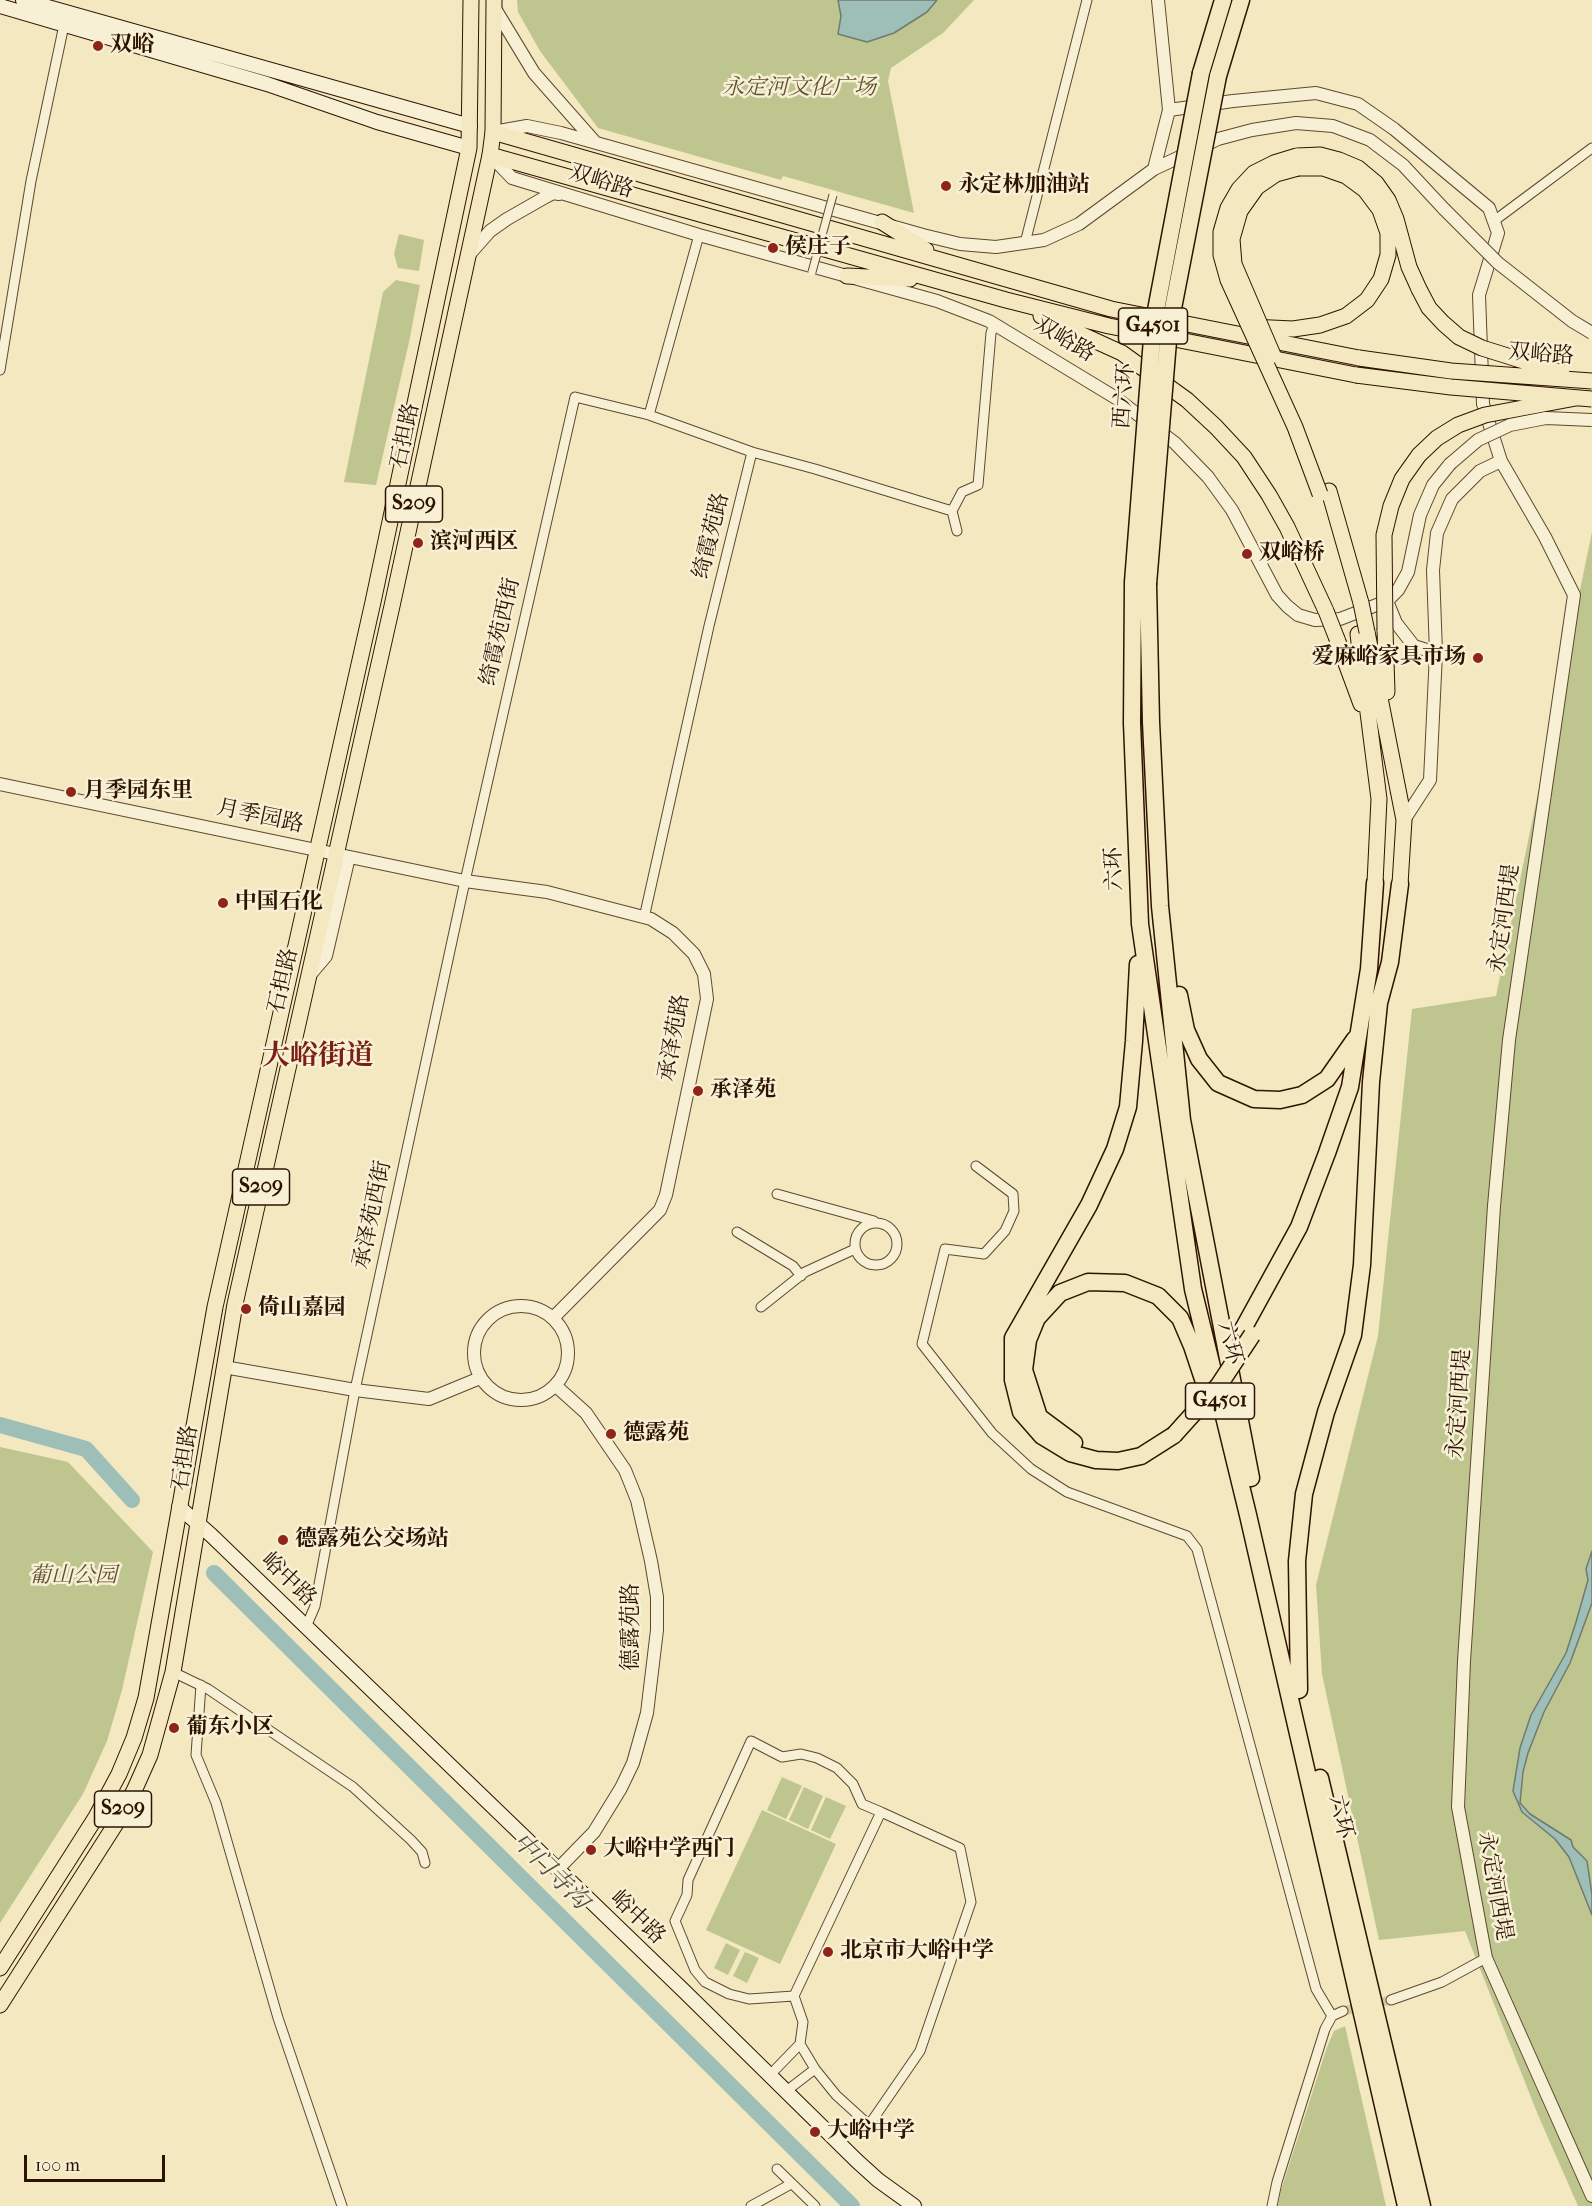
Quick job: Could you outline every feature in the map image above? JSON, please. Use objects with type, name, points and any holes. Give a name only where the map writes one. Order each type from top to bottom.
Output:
[{"type":"highway","name":"西六环","points":[[1141,583],[1153,326],[1201,73],[1223,0]]},
{"type":"highway","name":"西六环","points":[[1141,583],[1169,329],[1218,76],[1241,0]]},
{"type":"highway","name":"六环","points":[[1141,583],[1151,722],[1160,906],[1182,1120],[1244,1446],[1299,1690],[1422,2206]]},
{"type":"highway","name":"六环","points":[[1141,583],[1132,723],[1140,924],[1193,1289],[1248,1515],[1406,2206]]},
{"type":"highway","points":[[1247,1332],[1299,1227],[1350,1087],[1370,969],[1375,884]]},
{"type":"highway","points":[[1140,924],[1128,1107],[1115,1149],[1089,1205],[1013,1338],[1013,1380],[1021,1412],[1042,1436],[1070,1453],[1096,1461],[1118,1461],[1141,1456],[1171,1431],[1247,1332],[1308,1230],[1337,1157],[1390,962],[1400,884]]},
{"type":"highway","points":[[1160,906],[1186,1030],[1198,1059],[1218,1083],[1254,1099],[1280,1100],[1302,1095],[1327,1079],[1359,1033]]},
{"type":"highway","points":[[1299,1690],[1297,1561],[1304,1494],[1326,1412],[1353,1335],[1362,1265],[1370,1094],[1379,1003]]},
{"type":"highway","points":[[1171,1431],[1120,1450],[1098,1450],[1070,1442],[1039,1417],[1024,1370],[1028,1340],[1037,1318],[1060,1293],[1088,1282],[1125,1283],[1158,1296],[1180,1318],[1192,1346],[1248,1515]]},
{"type":"main road","points":[[23,0],[493,132]]},
{"type":"main road","name":"石担路","points":[[0,1968],[96,1817],[123,1765],[146,1698],[215,1307],[373,602],[469,148],[471,0]]},
{"type":"main road","name":"石担路","points":[[0,2005],[115,1826],[134,1791],[150,1755],[173,1672],[235,1304],[308,977],[342,855],[392,606],[490,155],[493,132],[494,3]]},
{"type":"main road","points":[[0,6],[267,84],[377,122],[490,155]]},
{"type":"main road","name":"双峪路","points":[[493,132],[1111,309],[1359,358],[1451,371],[1590,381]]},
{"type":"main road","name":"双峪路","points":[[490,155],[1006,300],[1109,326],[1356,375],[1451,387],[1584,398]]},
{"type":"main road","points":[[1400,884],[1404,820],[1388,737],[1357,605],[1324,492],[1228,280],[1221,255],[1221,232],[1228,208],[1239,189],[1254,173],[1274,163],[1298,162],[1320,155],[1358,168],[1376,183],[1388,200],[1396,219],[1409,267],[1429,308],[1443,323],[1459,337],[1482,348],[1590,381]]},
{"type":"main road","points":[[1193,325],[1293,328],[1320,325],[1346,316],[1367,300],[1381,279],[1388,255],[1388,233],[1380,210],[1365,190],[1346,176],[1298,162]]},
{"type":"main road","points":[[882,222],[941,260]]},
{"type":"main road","points":[[847,276],[937,280]]},
{"type":"main road","points":[[1006,300],[1122,353],[1187,400],[1244,458],[1287,527],[1326,611],[1372,735]]},
{"type":"main road","points":[[1388,737],[1384,535],[1391,506],[1402,480],[1419,455],[1437,438],[1458,425],[1485,415],[1584,398]]},
{"type":"main road","points":[[1363,633],[1379,799],[1375,884]]},
{"type":"main road","name":"峪中路","points":[[179,1507],[684,1991],[785,2092],[878,2180],[914,2206]]},
{"type":"street","points":[[1025,243],[1087,0]]},
{"type":"street","points":[[1154,169],[1169,110],[1158,0]]},
{"type":"street","points":[[494,3],[534,73],[594,141]]},
{"type":"street","points":[[0,370],[31,181],[64,25]]},
{"type":"street","points":[[1169,110],[1316,93],[1358,104],[1394,129],[1489,208],[1498,233],[1479,295],[1479,333],[1483,404],[1501,461],[1480,471],[1452,500],[1437,532],[1433,570],[1436,653],[1430,780],[1404,820]]},
{"type":"street","name":"双峪路","points":[[493,132],[526,126],[594,141],[960,244],[996,247],[1044,240],[1079,224],[1154,169],[1218,139],[1251,130],[1296,123],[1333,126],[1371,140],[1403,165],[1498,263],[1572,321],[1592,333]]},
{"type":"street","points":[[1494,221],[1592,148]]},
{"type":"street","name":"双峪路","points":[[490,155],[512,178],[699,235],[937,301],[994,324],[1116,398],[1175,443],[1208,477],[1232,510],[1277,595],[1298,615],[1315,620],[1340,619],[1387,601]]},
{"type":"street","points":[[468,256],[490,231],[521,209],[553,193],[566,194]]},
{"type":"street","points":[[812,272],[833,195]]},
{"type":"street","points":[[699,235],[649,415],[752,453],[815,469],[952,511]]},
{"type":"street","points":[[957,531],[952,511],[962,492],[978,485],[991,333],[994,324]]},
{"type":"street","name":"绮霞苑西街","points":[[465,881],[575,397],[649,415]]},
{"type":"street","points":[[1436,653],[1414,646],[1396,623],[1387,601],[1398,590],[1408,572],[1420,515],[1433,485],[1450,464],[1478,441],[1510,425],[1546,418],[1592,420]]},
{"type":"street","name":"绮霞苑路","points":[[644,918],[709,626],[752,453]]},
{"type":"street","name":"永定河西堤","points":[[1501,461],[1545,537],[1574,595],[1509,1040],[1494,1206],[1464,1661],[1458,1807],[1486,1958],[1592,2196]]},
{"type":"street","name":"月季园路","points":[[0,784],[342,855]]},
{"type":"street","name":"承泽苑路","points":[[342,855],[465,881],[547,892],[644,918],[673,933],[694,954],[704,974],[707,999],[666,1196],[660,1210],[554,1318]]},
{"type":"street","name":"承泽苑西街","points":[[306,1627],[315,1606],[322,1574],[355,1390],[465,881]]},
{"type":"street","points":[[975,1166],[1012,1194],[1014,1211],[1005,1231],[984,1254],[945,1249],[922,1344],[992,1433],[1031,1469],[1067,1492],[1187,1536],[1197,1549],[1316,1989],[1332,2016]]},
{"type":"street","points":[[777,1194],[879,1222],[891,1229],[897,1241],[894,1255],[883,1264],[869,1264],[862,1261],[855,1249],[854,1241],[860,1229],[879,1222]]},
{"type":"street","points":[[736,1232],[793,1266],[801,1276]]},
{"type":"street","points":[[761,1307],[801,1276],[855,1249]]},
{"type":"street","points":[[524,1306],[540,1309],[554,1318],[563,1330],[568,1344],[569,1359],[565,1374],[556,1386],[544,1396],[529,1401],[514,1401],[499,1396],[487,1386],[480,1377],[474,1358],[475,1342],[482,1327],[493,1315],[507,1308],[524,1306]]},
{"type":"street","points":[[224,1367],[355,1390],[429,1400],[480,1377]]},
{"type":"street","name":"德露苑路","points":[[556,1386],[586,1413],[625,1470],[637,1500],[657,1597],[657,1630],[647,1713],[633,1763],[621,1788],[594,1832],[557,1870]]},
{"type":"street","points":[[173,1672],[201,1685],[353,1787],[411,1839],[422,1852],[424,1863]]},
{"type":"street","points":[[201,1685],[196,1755],[216,1803],[278,2018],[342,2206]]},
{"type":"street","points":[[794,1996],[749,1999],[729,1994],[705,1982],[695,1970],[675,1921],[687,1895],[688,1880],[751,1741],[782,1756],[801,1754],[818,1758],[837,1768],[853,1784],[862,1803],[960,1848],[971,1902],[920,2051],[869,2125],[836,2095],[815,2069],[800,2044]]},
{"type":"street","points":[[769,2076],[800,2044],[803,2022],[794,1996],[881,1812]]},
{"type":"street","points":[[1391,2000],[1442,1982],[1486,1958]]},
{"type":"street","points":[[1272,2206],[1277,2182],[1325,2029],[1332,2016],[1343,2011]]},
{"type":"street","points":[[785,2092],[815,2069]]},
{"type":"street","points":[[777,2169],[815,2206]]},
{"type":"street","points":[[751,2206],[791,2184]]},
{"type":"green space","name":"永定河文化广场","points":[[517,0],[974,0],[943,33],[891,68],[888,81],[914,213],[783,176],[781,180],[598,128],[540,51],[518,12]]},
{"type":"green space","points":[[399,234],[424,240],[419,271],[398,268],[394,254]]},
{"type":"green space","points":[[396,280],[420,285],[376,485],[344,482],[383,292]]},
{"type":"green space","points":[[1592,532],[1592,2206],[1578,2206],[1538,2115],[1465,1931],[1379,1940],[1322,1674],[1316,1585],[1378,1336],[1412,1009],[1496,996]]},
{"type":"green space","name":"葡山公园","points":[[0,1447],[68,1462],[153,1552],[122,1690],[107,1741],[83,1794],[0,1923]]},
{"type":"green space","points":[[782,1777],[802,1786],[786,1819],[767,1810]]},
{"type":"green space","points":[[804,1787],[823,1796],[808,1829],[789,1820]]},
{"type":"green space","points":[[826,1797],[846,1806],[830,1839],[811,1830]]},
{"type":"green space","points":[[762,1810],[836,1844],[780,1964],[706,1930]]},
{"type":"green space","points":[[726,1943],[740,1950],[728,1975],[714,1968]]},
{"type":"green space","points":[[745,1952],[759,1958],[747,1983],[733,1976]]},
{"type":"green space","points":[[1345,2026],[1386,2206],[1278,2206],[1281,2190],[1327,2047],[1334,2031]]},
{"type":"water","points":[[838,0],[937,0],[927,12],[894,33],[867,42],[838,34],[841,16]]},
{"type":"water","points":[[1592,1551],[1592,1603],[1570,1663],[1544,1712],[1528,1753],[1523,1772],[1520,1803],[1530,1814],[1571,1840],[1573,1847],[1587,1861],[1592,1895],[1592,1915],[1569,1857],[1555,1839],[1522,1812],[1513,1791],[1520,1748],[1531,1715],[1566,1653],[1588,1580],[1586,1569]]},
{"type":"waterway","name":"中门寺沟","points":[[0,1425],[86,1449],[132,1500]]},
{"type":"waterway","name":"中门寺沟","points":[[214,1573],[852,2206]]},
{"type":"tunnel","points":[[1343,2011],[1391,2000]]},
{"type":"place","name":"双峪","points":[[98,46]]},
{"type":"place","name":"永定林加油站","points":[[946,186]]},
{"type":"place","name":"侯庄子","points":[[773,248]]},
{"type":"place","name":"滨河西区","points":[[418,543]]},
{"type":"place","name":"双峪桥","points":[[1247,554]]},
{"type":"place","name":"爱麻峪家具市场","points":[[1478,658]]},
{"type":"place","name":"月季园东里","points":[[71,792]]},
{"type":"place","name":"中国石化","points":[[223,903]]},
{"type":"place","name":"承泽苑","points":[[698,1091]]},
{"type":"place","name":"倚山嘉园","points":[[246,1309]]},
{"type":"place","name":"德露苑","points":[[611,1434]]},
{"type":"place","name":"德露苑公交场站","points":[[283,1540]]},
{"type":"place","name":"葡东小区","points":[[174,1728]]},
{"type":"place","name":"大峪中学西门","points":[[591,1850]]},
{"type":"place","name":"北京市大峪中学","points":[[828,1952]]},
{"type":"place","name":"大峪中学","points":[[815,2132]]},
{"type":"district","name":"大峪街道","points":[[318,1057]]}]
